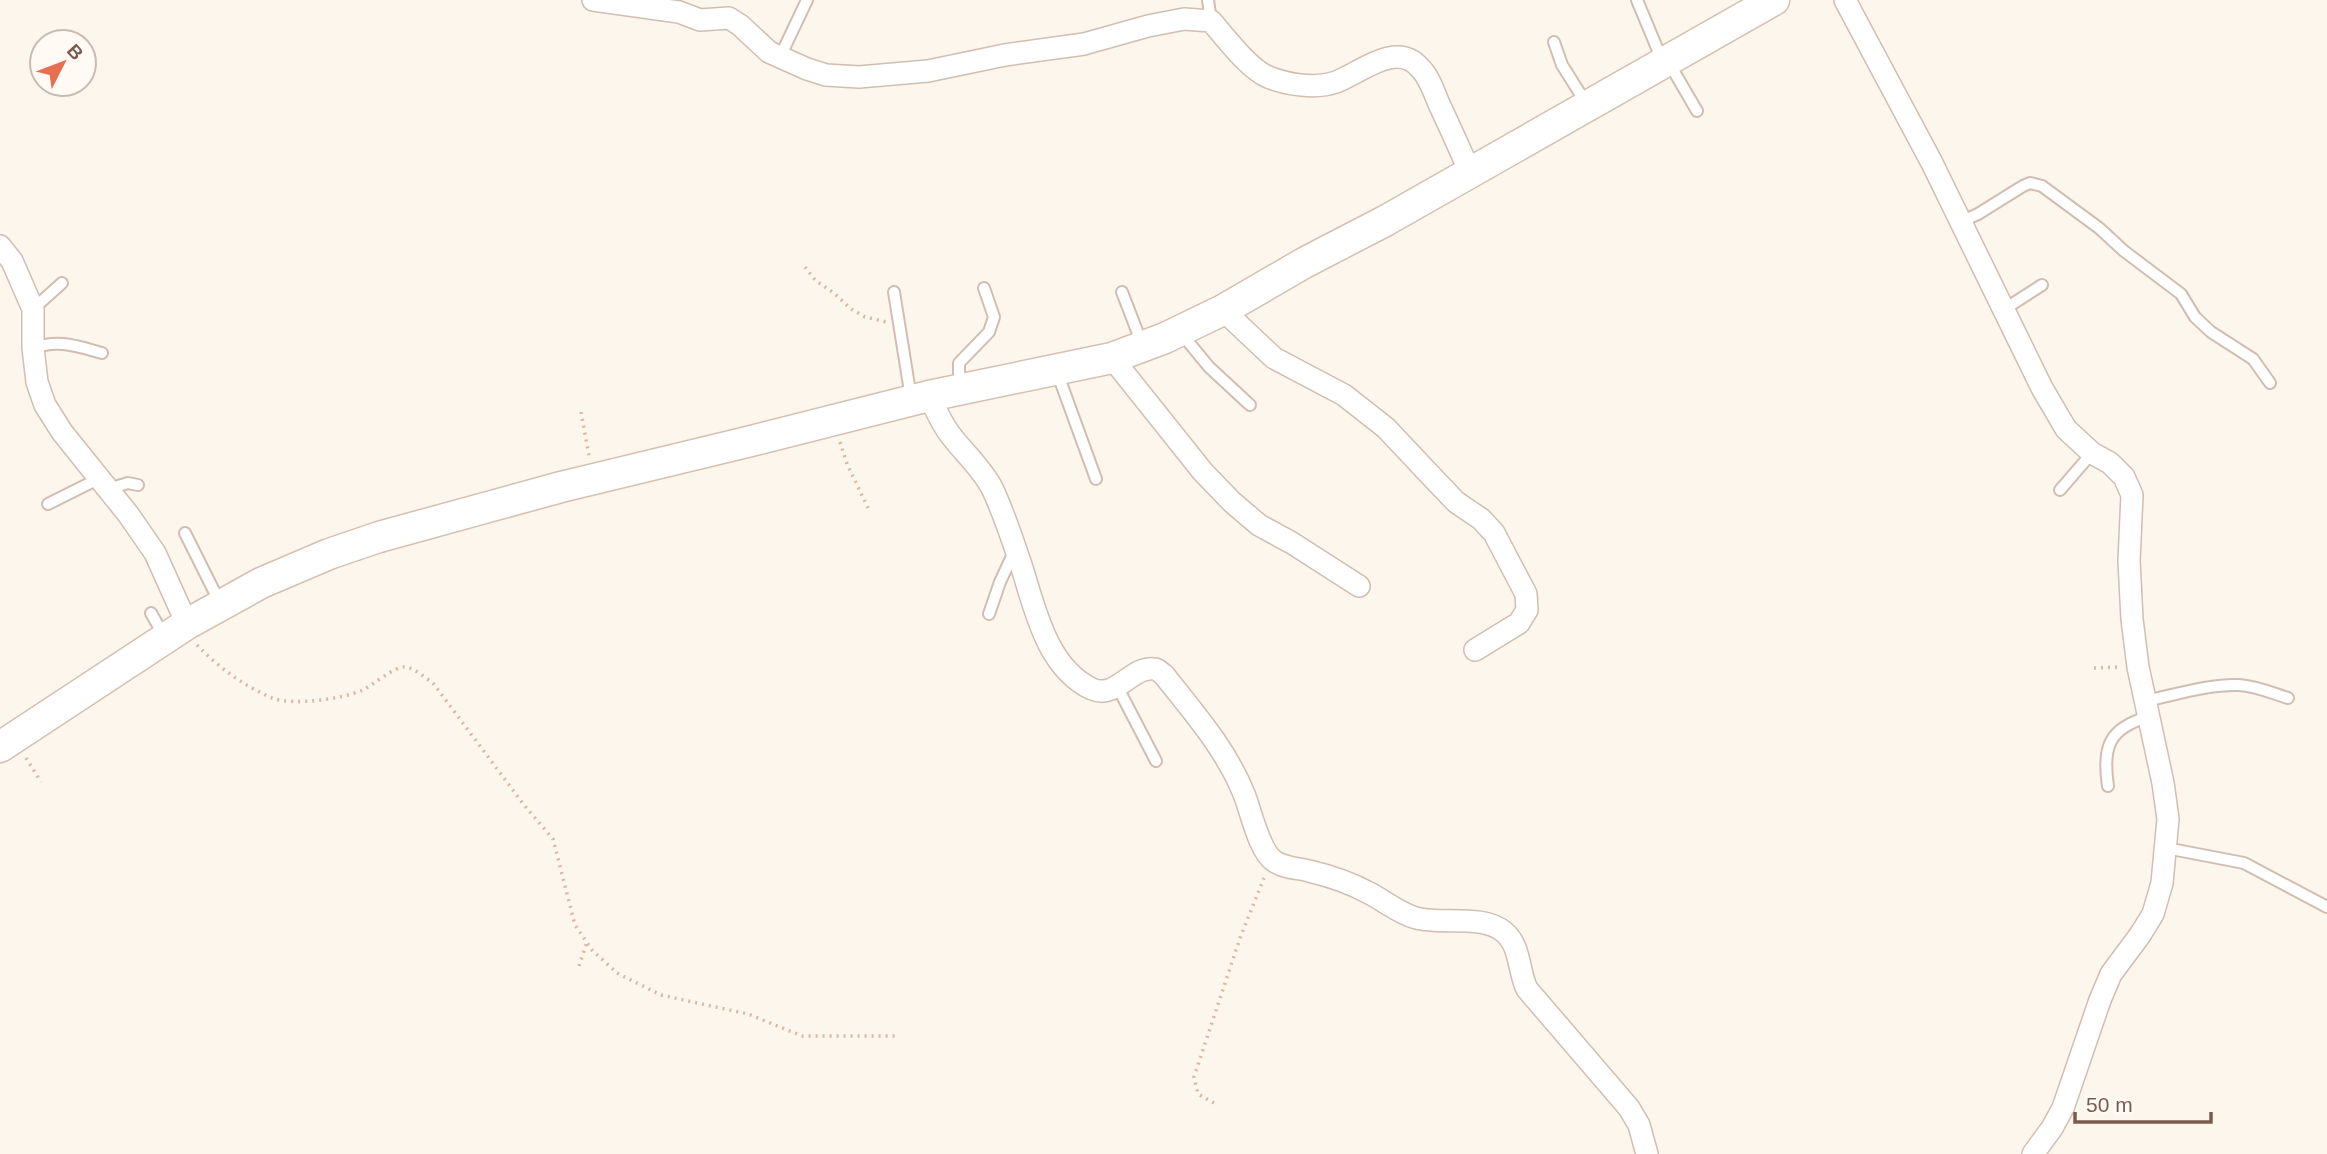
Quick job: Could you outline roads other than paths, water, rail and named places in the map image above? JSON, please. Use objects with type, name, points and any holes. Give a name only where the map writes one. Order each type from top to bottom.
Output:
[{"type":"street","points":[[593,0],[683,6],[708,21],[729,18],[769,52],[826,75],[859,77],[906,74],[1005,55],[1084,44],[1184,19],[1211,21],[1251,64],[1266,76],[1285,83],[1318,86],[1336,82],[1380,60],[1410,60],[1419,66],[1429,82],[1470,172]]},
{"type":"street","points":[[0,747],[171,626],[221,606],[261,583],[329,554],[379,537],[593,479],[920,398],[1111,358],[1143,346],[1223,310],[1774,0]]},
{"type":"street","points":[[1845,0],[1932,163],[2042,388],[2066,429],[2092,453],[2110,463],[2124,477],[2132,495],[2129,561],[2132,619],[2138,667],[2168,819],[2162,883],[2153,914],[2111,974],[2099,1000],[2063,1108],[2032,1154]]},
{"type":"street","points":[[0,246],[12,261],[33,309],[33,348],[37,382],[45,405],[61,432],[104,483],[155,553],[171,626]]},
{"type":"street","points":[[1223,310],[1274,358],[1344,395],[1386,428],[1456,502],[1481,519],[1494,533],[1526,594],[1527,610],[1519,623],[1475,650]]},
{"type":"street","points":[[1111,358],[1203,472],[1232,502],[1259,525],[1359,586]]},
{"type":"street","points":[[920,398],[991,485],[1044,635],[1062,663],[1079,681],[1094,691],[1111,690],[1143,671],[1155,669],[1164,675],[1226,755],[1248,804],[1263,848],[1271,860],[1353,885],[1401,913],[1418,919],[1495,925],[1506,933],[1515,945],[1522,979],[1527,989],[1629,1108],[1639,1125],[1647,1154]]},
{"type":"lane","points":[[780,57],[807,0]]},
{"type":"lane","points":[[1208,0],[1211,21]]},
{"type":"lane","points":[[1637,0],[1665,62],[1697,111]]},
{"type":"lane","points":[[1554,42],[1562,65],[1588,106]]},
{"type":"lane","points":[[1960,222],[2023,186],[2030,183],[2042,186],[2181,294],[2196,317],[2211,332],[2253,359],[2270,383]]},
{"type":"lane","points":[[33,309],[62,283]]},
{"type":"lane","points":[[2003,310],[2042,285]]},
{"type":"lane","points":[[965,388],[959,373],[959,363],[989,332],[994,317],[984,288]]},
{"type":"lane","points":[[894,292],[899,324],[920,398]]},
{"type":"lane","points":[[1122,292],[1143,346]]},
{"type":"lane","points":[[1180,330],[1209,367],[1250,405]]},
{"type":"lane","points":[[33,348],[49,343],[64,343],[102,353]]},
{"type":"lane","points":[[1056,369],[1096,479]]},
{"type":"lane","points":[[2060,490],[2092,453]]},
{"type":"lane","points":[[48,504],[104,483],[138,485]]},
{"type":"lane","points":[[185,533],[221,606]]},
{"type":"lane","points":[[989,614],[1015,550]]},
{"type":"lane","points":[[2108,786],[2105,762],[2110,744],[2120,730],[2147,709],[2213,688],[2240,685],[2288,698]]},
{"type":"lane","points":[[1117,686],[1156,761]]},
{"type":"lane","points":[[2166,848],[2244,863],[2327,907]]}]
